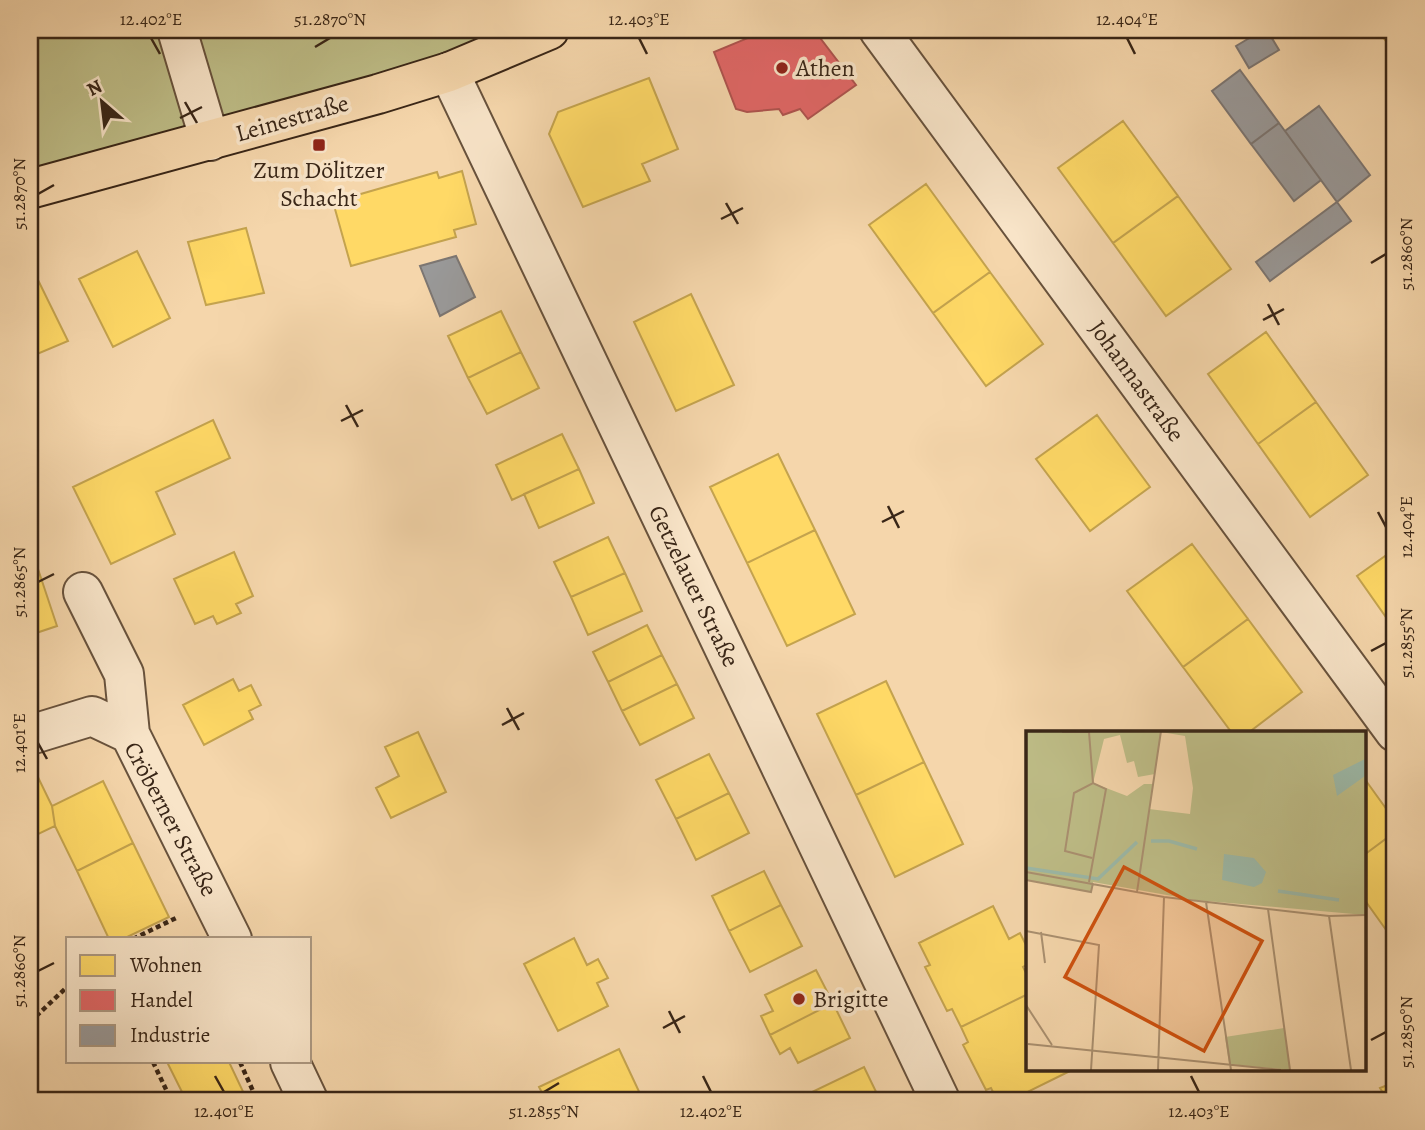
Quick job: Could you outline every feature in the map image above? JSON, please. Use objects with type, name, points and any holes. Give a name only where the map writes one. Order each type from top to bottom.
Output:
[{"type":"main road","name":"Leinestraße","points":[[30,189],[449,72],[549,30]]},
{"type":"street","points":[[177,30],[209,141]]},
{"type":"street","name":"Johannastraße","points":[[879,30],[1395,732]]},
{"type":"street","name":"Getzelauer Straße","points":[[449,72],[940,1100]]},
{"type":"street","points":[[83,592],[124,674],[130,734]]},
{"type":"street","name":"Cröberner Straße","points":[[30,735],[92,716],[130,734],[231,937]]},
{"type":"street","points":[[291,1064],[308,1100]]},
{"type":"path","points":[[30,1022],[66,988]]},
{"type":"path","points":[[154,1064],[172,1100]]},
{"type":"path","points":[[241,1064],[257,1100]]},
{"type":"shaded area","points":[[30,30],[549,30],[30,189]]},
{"type":"building: Wohnen","points":[[1378,30],[1395,30],[1395,54]]},
{"type":"building: Wohnen","points":[[649,78],[678,149],[642,164],[650,181],[583,207],[549,134],[558,112]]},
{"type":"building: Wohnen","points":[[1123,121],[1178,196],[1113,243],[1058,168]]},
{"type":"building: Wohnen","points":[[462,171],[476,224],[454,230],[456,237],[351,266],[333,202],[437,172],[439,178]]},
{"type":"building: Wohnen","points":[[926,184],[990,272],[933,313],[869,225]]},
{"type":"building: Wohnen","points":[[1178,196],[1231,269],[1166,316],[1113,243]]},
{"type":"building: Wohnen","points":[[246,228],[264,293],[206,305],[188,242]]},
{"type":"building: Wohnen","points":[[137,251],[170,318],[113,347],[79,279]]},
{"type":"building: Wohnen","points":[[990,272],[1043,344],[986,386],[933,313]]},
{"type":"building: Wohnen","points":[[37,278],[68,341],[30,357],[30,281]]},
{"type":"building: Wohnen","points":[[691,294],[734,385],[676,411],[634,322]]},
{"type":"building: Wohnen","points":[[501,311],[521,352],[468,378],[448,336]]},
{"type":"building: Wohnen","points":[[1266,332],[1316,402],[1258,444],[1208,374]]},
{"type":"building: Wohnen","points":[[521,352],[539,388],[487,414],[468,378]]},
{"type":"building: Wohnen","points":[[1316,402],[1368,475],[1310,517],[1258,444]]},
{"type":"building: Wohnen","points":[[1097,415],[1150,487],[1090,531],[1036,459]]},
{"type":"building: Wohnen","points":[[213,420],[230,458],[156,492],[175,534],[111,564],[73,487]]},
{"type":"building: Wohnen","points":[[562,434],[579,469],[512,500],[496,465]]},
{"type":"building: Wohnen","points":[[778,454],[815,530],[747,563],[710,487]]},
{"type":"building: Wohnen","points":[[579,469],[594,503],[539,528],[524,494]]},
{"type":"building: Wohnen","points":[[815,530],[855,614],[787,646],[747,563]]},
{"type":"building: Wohnen","points":[[608,537],[625,573],[571,597],[554,562]]},
{"type":"building: Wohnen","points":[[1192,544],[1248,619],[1183,667],[1127,591]]},
{"type":"building: Wohnen","points":[[1395,549],[1395,630],[1357,576]]},
{"type":"building: Wohnen","points":[[234,552],[253,596],[236,604],[241,613],[217,624],[213,616],[195,624],[174,579]]},
{"type":"building: Wohnen","points":[[36,563],[57,626],[30,635],[30,566]]},
{"type":"building: Wohnen","points":[[625,573],[642,611],[588,635],[571,597]]},
{"type":"building: Wohnen","points":[[1248,619],[1302,692],[1251,731],[1231,731],[1183,667]]},
{"type":"building: Wohnen","points":[[647,625],[662,655],[608,682],[593,652]]},
{"type":"building: Wohnen","points":[[662,655],[677,684],[622,711],[608,682]]},
{"type":"building: Wohnen","points":[[233,679],[239,691],[251,685],[261,705],[249,711],[253,719],[204,745],[183,705]]},
{"type":"building: Wohnen","points":[[886,681],[924,762],[856,795],[817,714]]},
{"type":"building: Wohnen","points":[[677,684],[694,718],[640,745],[622,711]]},
{"type":"building: Wohnen","points":[[418,732],[446,792],[391,818],[376,788],[399,776],[385,747]]},
{"type":"building: Wohnen","points":[[709,754],[729,793],[676,819],[656,780]]},
{"type":"building: Wohnen","points":[[924,762],[963,844],[895,877],[856,795]]},
{"type":"building: Wohnen","points":[[34,769],[52,806],[55,826],[30,838],[30,771]]},
{"type":"building: Wohnen","points":[[103,781],[133,843],[77,871],[55,826],[52,806]]},
{"type":"building: Wohnen","points":[[1366,781],[1395,821],[1395,832],[1366,854]]},
{"type":"building: Wohnen","points":[[729,793],[749,833],[696,860],[676,819]]},
{"type":"building: Wohnen","points":[[1395,832],[1394,941],[1366,902],[1366,854]]},
{"type":"building: Wohnen","points":[[133,843],[169,917],[127,937],[108,937],[77,871]]},
{"type":"building: Wohnen","points":[[764,871],[781,905],[729,931],[712,896]]},
{"type":"building: Wohnen","points":[[781,905],[802,946],[750,972],[729,931]]},
{"type":"building: Wohnen","points":[[993,906],[1009,939],[1020,933],[1026,945],[1026,965],[1023,967],[1026,973],[1026,995],[961,1027],[952,1009],[947,1011],[925,967],[930,965],[919,943]]},
{"type":"building: Wohnen","points":[[574,938],[587,965],[598,959],[608,978],[597,983],[608,1006],[558,1031],[524,964]]},
{"type":"building: Wohnen","name":"Brigitte","points":[[816,970],[833,1003],[770,1035],[761,1016],[773,1011],[765,995]]},
{"type":"building: Wohnen","points":[[1026,995],[1026,1070],[1072,1070],[1011,1100],[997,1100],[991,1088],[986,1090],[963,1045],[968,1042],[961,1027]]},
{"type":"building: Wohnen","points":[[833,1003],[850,1038],[798,1063],[790,1048],[780,1054],[770,1035]]},
{"type":"building: Wohnen","points":[[619,1049],[643,1100],[546,1100],[539,1087]]},
{"type":"building: Wohnen","points":[[168,1064],[230,1064],[247,1100],[186,1100]]},
{"type":"building: Wohnen","points":[[864,1067],[880,1100],[813,1100],[810,1093]]},
{"type":"building: Wohnen","points":[[1395,1082],[1395,1100],[1365,1100],[1383,1093],[1380,1088]]},
{"type":"building: Handel","name":"Athen","points":[[767,30],[814,30],[856,85],[808,119],[800,109],[783,115],[779,109],[747,112],[736,109],[714,52]]},
{"type":"building: Industrie","points":[[1267,30],[1279,50],[1249,68],[1236,46]]},
{"type":"building: Industrie","points":[[1240,70],[1279,123],[1251,144],[1212,91]]},
{"type":"building: Industrie","points":[[1319,106],[1370,175],[1337,202],[1285,131]]},
{"type":"building: Industrie","points":[[1279,123],[1321,180],[1294,201],[1251,144]]},
{"type":"building: Industrie","points":[[1337,202],[1351,221],[1270,281],[1256,262]]},
{"type":"building: Industrie","points":[[456,256],[475,297],[440,316],[420,266]]},
{"type":"place","name":"Athen","points":[[782,68]]},
{"type":"place","name":"Zum Dölitzer Schacht","points":[[319,145]]},
{"type":"place","name":"Brigitte","points":[[799,999]]}]
